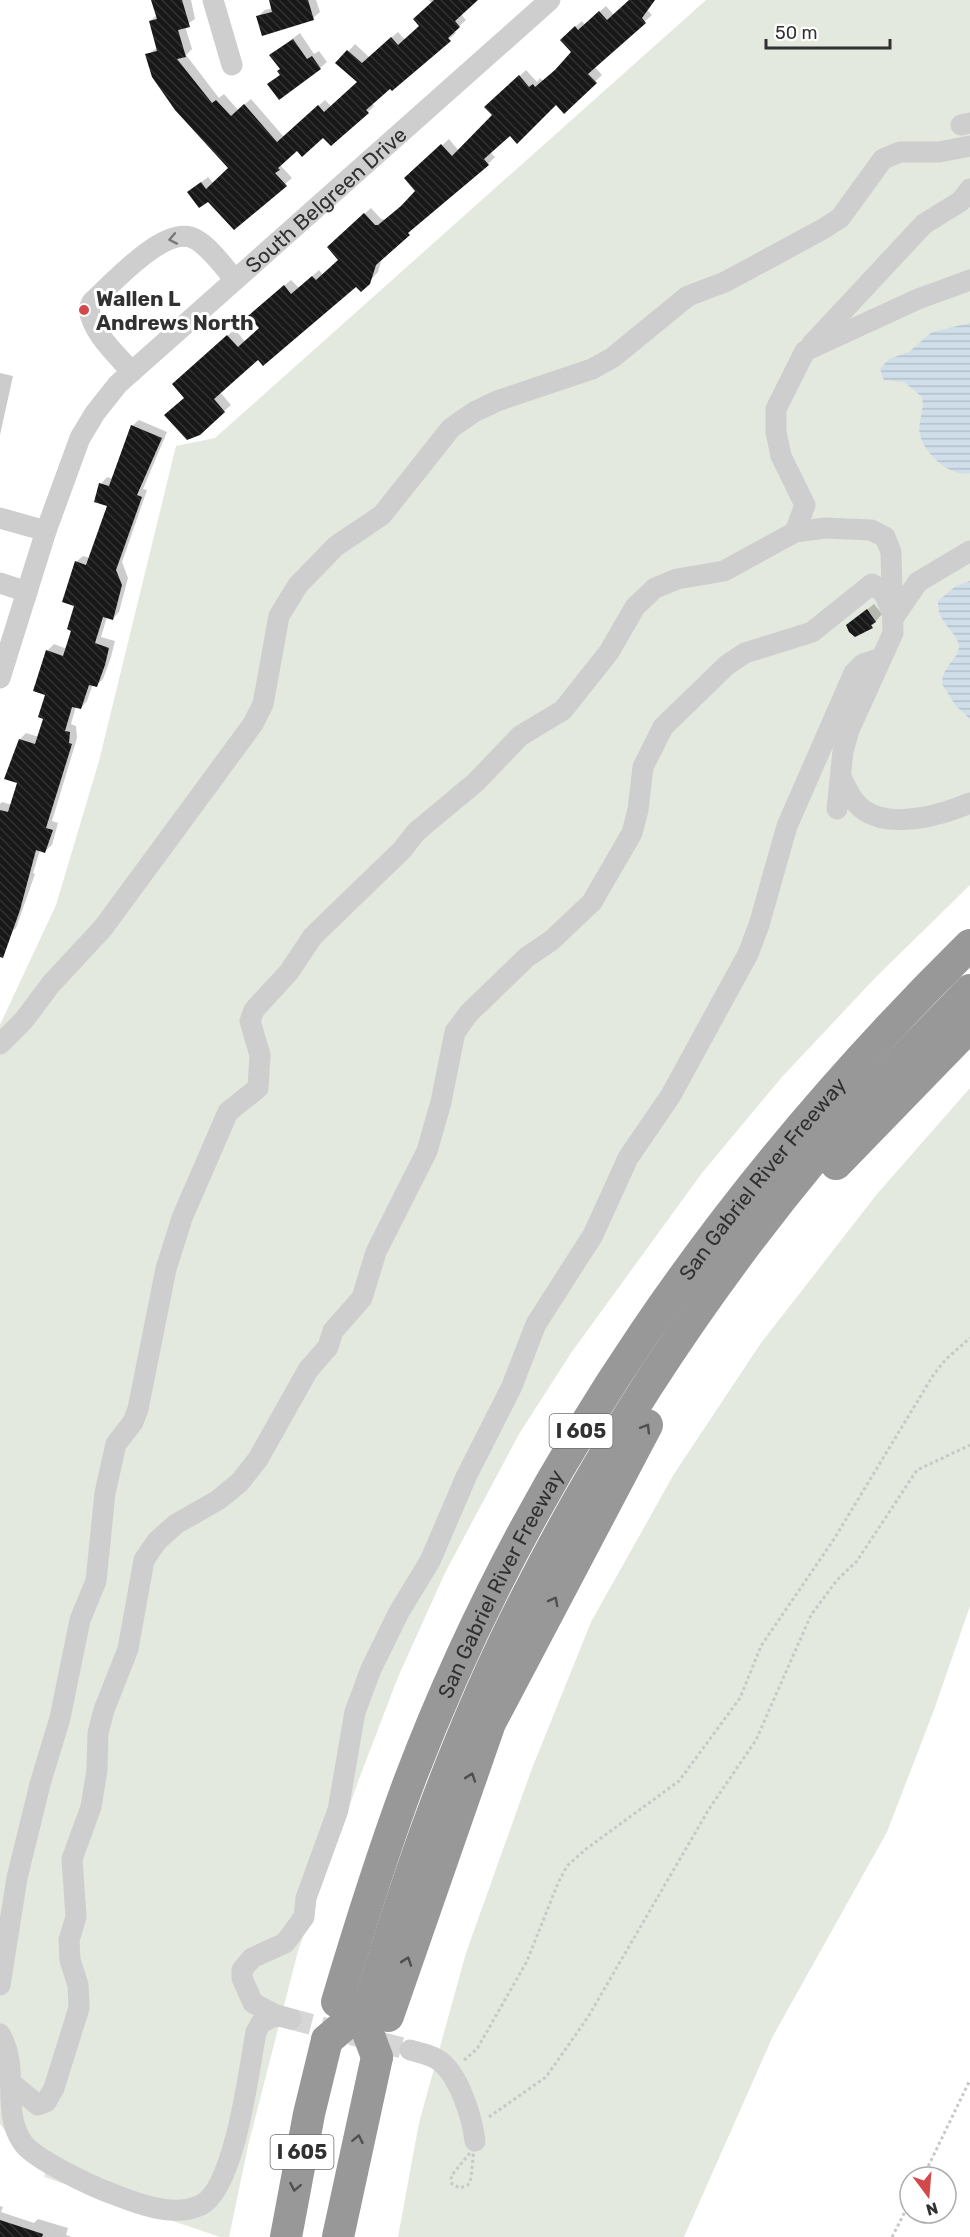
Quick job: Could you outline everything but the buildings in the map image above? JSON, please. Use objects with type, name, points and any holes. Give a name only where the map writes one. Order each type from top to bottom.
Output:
[{"type":"highway","name":"San Gabriel River Freeway","points":[[361,2008],[382,1859],[435,1721],[503,1573],[578,1437],[660,1309],[741,1197],[857,1061],[970,945]]},
{"type":"highway","points":[[361,2008],[381,1913],[444,1738],[490,1635],[570,1482],[678,1309],[786,1167],[915,1022],[970,968]]},
{"type":"highway","points":[[361,2008],[441,1788],[527,1595],[591,1479],[648,1385],[759,1228],[870,1094],[970,990]]},
{"type":"highway","name":"San Gabriel River Freeway","points":[[286,2237],[324,2054],[361,2008],[490,1723],[644,1431],[739,1290],[837,1162],[970,1026]]},
{"type":"highway","name":"I 605","points":[[338,2237],[373,2068],[361,2008]]},
{"type":"street","points":[[213,0],[232,65]]},
{"type":"street","name":"South Belgreen Drive","points":[[0,678],[46,531],[80,438],[95,413],[118,384],[550,0]]},
{"type":"street","points":[[0,1044],[24,1020],[51,984],[103,928],[253,723],[263,704],[279,616],[298,585],[336,546],[382,515],[451,428],[474,412],[497,401],[592,369],[612,358],[688,296],[725,282],[823,229],[840,218],[883,159],[900,152],[939,152],[970,146]]},
{"type":"street","points":[[825,528],[805,505],[782,456],[776,409],[805,351],[924,224],[961,201],[970,189]]},
{"type":"street","points":[[132,372],[104,340],[94,324],[89,309],[92,302],[160,242],[179,236],[195,239],[235,280]]},
{"type":"street","points":[[805,351],[918,299],[970,280]]},
{"type":"street","points":[[795,532],[805,505]]},
{"type":"street","points":[[0,518],[46,531]]},
{"type":"street","points":[[0,1985],[17,1878],[40,1784],[60,1718],[80,1620],[96,1581],[105,1493],[116,1444],[133,1422],[138,1409],[166,1269],[182,1218],[228,1112],[258,1088],[260,1056],[250,1021],[254,1010],[290,972],[313,936],[402,850],[416,832],[476,782],[520,736],[563,710],[609,652],[636,607],[655,588],[677,579],[724,571],[795,532],[825,528],[872,530],[885,537],[891,552],[894,617],[893,633],[849,730],[843,751],[837,809]]},
{"type":"street","points":[[894,617],[918,582],[970,550]]},
{"type":"street","points":[[0,583],[27,592]]},
{"type":"street","points":[[6,2078],[38,2105],[46,2102],[54,2088],[79,2008],[78,1985],[70,1960],[69,1940],[76,1917],[72,1859],[91,1807],[97,1770],[98,1733],[104,1710],[128,1649],[144,1560],[157,1542],[176,1524],[218,1500],[240,1482],[258,1459],[308,1370],[328,1347],[333,1331],[362,1298],[376,1252],[427,1151],[441,1102],[455,1032],[469,1013],[527,957],[552,939],[592,902],[632,832],[638,810],[643,767],[653,746],[663,727],[705,686],[745,653],[812,632],[872,584],[884,593],[894,617]]},
{"type":"street","points":[[0,2034],[11,2061],[6,2078],[16,2132],[24,2145],[38,2156],[97,2189],[135,2202],[182,2210],[199,2206],[212,2198],[223,2180],[229,2161],[256,2032],[261,2023],[284,2017],[258,2009],[242,1978],[242,1970],[252,1958],[285,1943],[304,1917],[306,1898],[338,1810],[355,1712],[371,1669],[399,1612],[430,1562],[466,1477],[512,1386],[536,1324],[593,1235],[628,1158],[671,1095],[748,954],[759,925],[787,826],[854,673],[863,664],[881,658]]},
{"type":"street","points":[[841,777],[853,800],[866,811],[881,817],[915,818],[970,803]]},
{"type":"street","points":[[410,2050],[434,2058],[449,2072],[458,2088],[474,2129],[475,2144]]},
{"type":"path","points":[[434,2058],[466,2060],[477,2049],[527,1961],[567,1866],[586,1849],[679,1781],[740,1698],[761,1646],[834,1539],[934,1374],[946,1359],[970,1338]]},
{"type":"path","points":[[475,2144],[471,2178],[468,2185],[460,2188],[452,2184],[451,2176],[475,2144],[490,2114],[546,2077],[588,2017],[709,1809],[756,1740],[787,1667],[817,1606],[837,1580],[857,1561],[917,1470],[970,1445]]},
{"type":"path","points":[[928,2165],[970,2080]]},
{"type":"shaded area","points":[[706,0],[970,0],[970,885],[875,978],[782,1077],[702,1173],[571,1353],[519,1434],[445,1573],[398,1677],[359,1779],[298,1951],[248,2146],[229,2237],[220,2237],[44,2177],[46,2169],[23,2155],[0,2124],[0,1025],[56,905],[99,761],[176,446],[215,438]]},
{"type":"shaded area","points":[[970,323],[970,473],[963,474],[939,463],[923,442],[919,430],[923,407],[922,397],[904,382],[884,380],[880,369],[889,359],[909,352],[932,332]]},
{"type":"shaded area","points":[[970,581],[970,719],[956,706],[942,684],[947,667],[959,647],[956,637],[941,616],[938,601],[956,586]]},
{"type":"shaded area","points":[[970,1088],[970,1606],[934,1710],[887,1832],[773,2036],[684,2237],[398,2237],[419,2123],[466,1953],[531,1771],[591,1622],[674,1474],[761,1343],[877,1194]]},
{"type":"tunnel","points":[[291,2019],[410,2050]]},
{"type":"place","name":"Wallen L Andrews North","points":[[84,310]]}]
